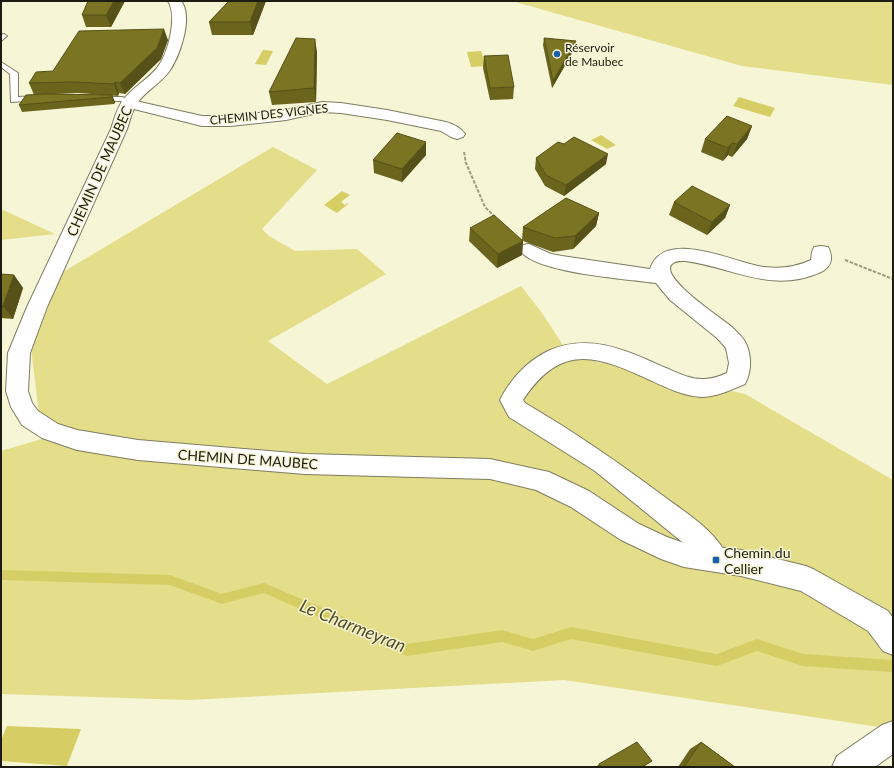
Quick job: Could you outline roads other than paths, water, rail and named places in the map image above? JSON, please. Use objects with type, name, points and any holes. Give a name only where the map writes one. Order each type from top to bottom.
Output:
[{"type":"street","name":"CHEMIN DE MAUBEC","points":[[174,1],[178,6],[180,25],[171,56],[162,71],[129,102],[119,129],[37,307],[19,353],[17,391],[22,407],[30,418],[50,431],[77,440],[138,450],[305,464],[490,469],[540,480],[580,499],[630,532],[661,547],[684,555],[741,563],[806,579],[878,621],[893,641]]},
{"type":"street","name":"CHEMIN DES VIGNES","points":[[129,102],[202,121],[230,121],[286,115],[322,107],[341,108],[446,127],[457,134]]},
{"type":"street","points":[[529,250],[545,259],[562,263],[662,277]]},
{"type":"street","points":[[716,560],[701,540],[678,521],[603,464],[517,410],[512,400],[518,388],[534,371],[546,361],[570,350],[603,352],[678,383],[704,388],[723,384],[736,378],[740,363],[736,345],[724,332],[677,295],[662,277],[660,268],[663,260],[674,255],[696,256],[770,275],[790,275],[809,271],[821,264],[822,252]]},
{"type":"street","points":[[848,767],[893,736]]},
{"type":"lane","points":[[1,64],[14,73],[14,100],[43,97]]},
{"type":"lane","points":[[87,99],[122,100],[129,102]]},
{"type":"waterway","name":"Le Charmeyran","points":[[1,575],[170,580],[222,599],[264,588],[407,650],[502,636],[533,645],[571,633],[717,660],[757,645],[803,660],[893,666]]},
{"type":"place","name":"Réservoir de Maubec","points":[[557,54]]},
{"type":"place","name":"Chemin du Cellier","points":[[716,560]]}]
